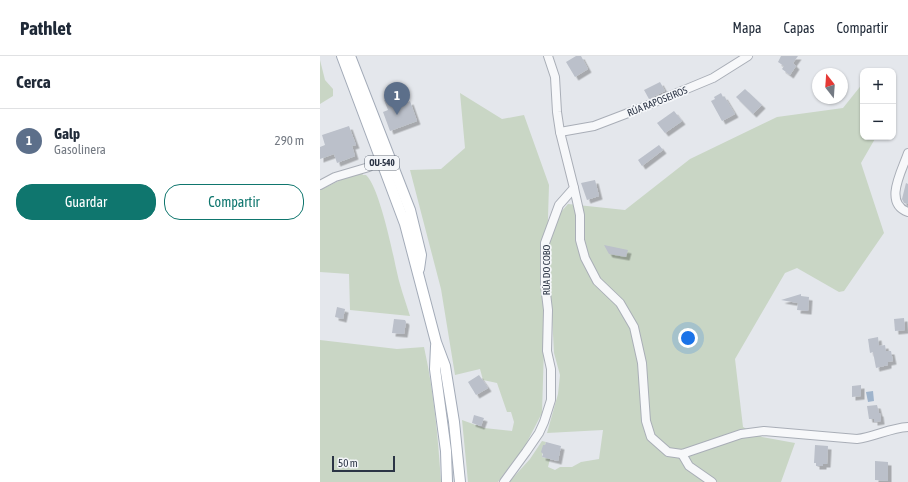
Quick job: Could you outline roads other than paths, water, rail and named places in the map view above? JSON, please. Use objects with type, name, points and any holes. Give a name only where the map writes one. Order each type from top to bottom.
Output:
[{"type":"main road","name":"OU-540","points":[[342,56],[405,224],[436,342],[445,366],[454,422],[458,481]]},
{"type":"main road","points":[[350,56],[410,210],[421,255],[418,270]]},
{"type":"main road","name":"OU-540","points":[[436,342],[435,369],[446,451],[447,482]]},
{"type":"main road","points":[[446,451],[451,471],[458,481]]},
{"type":"street","points":[[548,56],[555,77],[560,132],[580,215],[580,240],[585,258],[597,281],[620,303],[634,327],[642,362],[646,421],[651,437],[668,452],[682,454],[750,432],[764,431],[857,439],[900,427],[908,427]]},
{"type":"street","name":"RÚA RAPOSEIROS","points":[[560,132],[594,126],[636,110],[713,78],[748,56]]},
{"type":"street","points":[[908,153],[895,192],[895,201],[899,207],[908,212]]},
{"type":"street","points":[[320,185],[335,178],[369,167]]},
{"type":"street","name":"RÚA DO COBO","points":[[504,482],[538,433],[544,422],[551,400],[551,369],[547,351],[548,310],[545,285],[545,243],[559,206],[574,188]]},
{"type":"street","points":[[682,454],[689,466],[712,482]]},
{"type":"water","points":[[873,391],[874,401],[868,402],[866,392]]},
{"type":"place","name":"Galp","points":[[397,115]]}]
